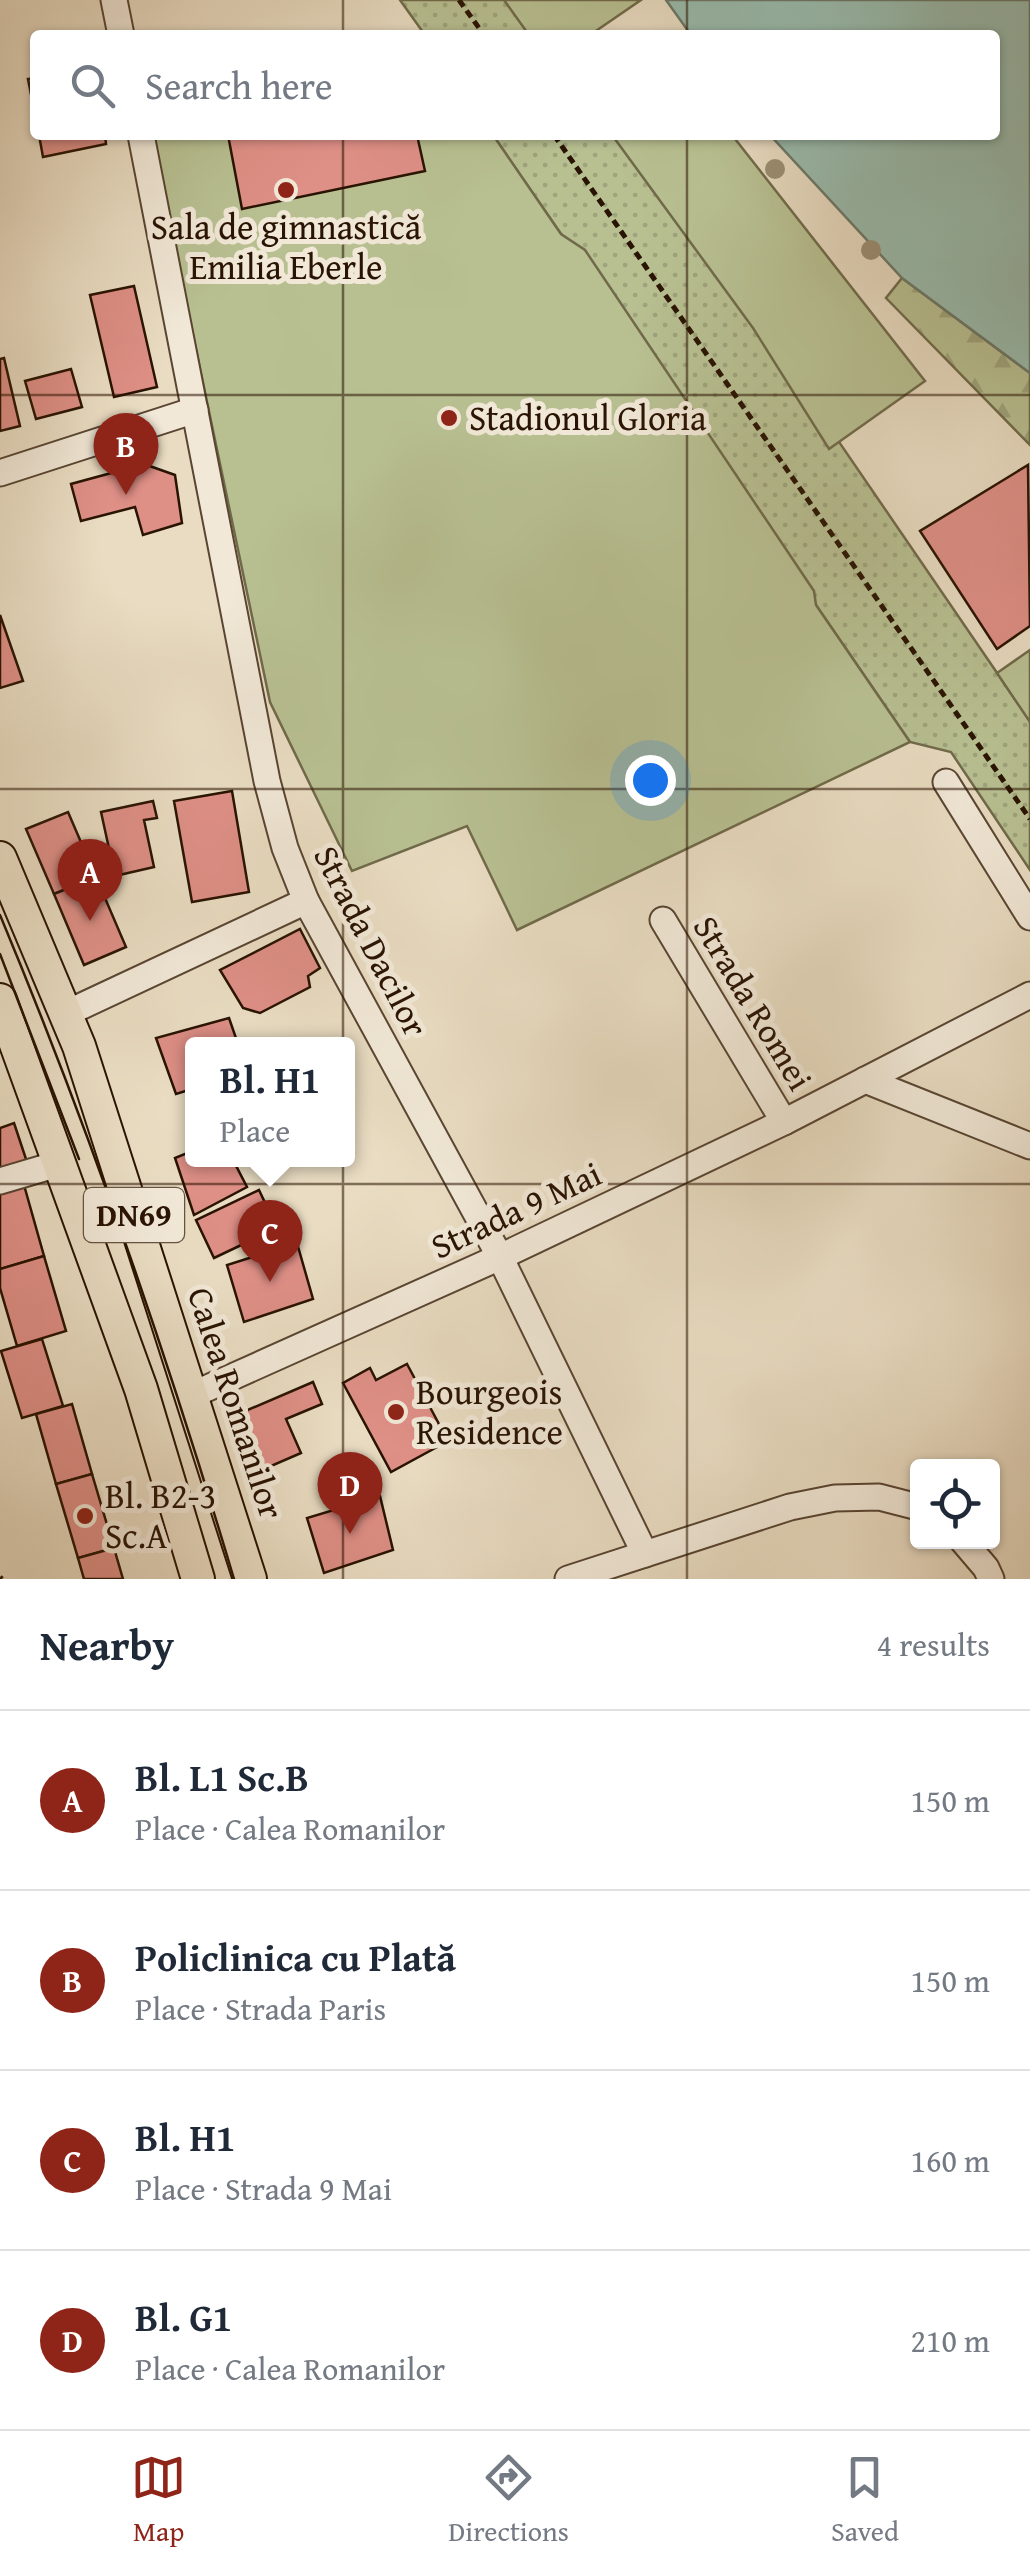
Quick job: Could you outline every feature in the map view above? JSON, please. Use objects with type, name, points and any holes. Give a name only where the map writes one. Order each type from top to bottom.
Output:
[{"type":"main road","name":"Calea Romanilor","points":[[0,858],[67,1013],[250,1579]]},
{"type":"main road","name":"DN69","points":[[0,1000],[140,1389],[198,1579]]},
{"type":"street","points":[[114,0],[120,30]]},
{"type":"street","name":"Strada Dacilor","points":[[142,140],[284,848],[306,901],[500,1257],[646,1554]]},
{"type":"street","points":[[0,473],[195,410]]},
{"type":"street","points":[[946,782],[1030,917]]},
{"type":"street","points":[[67,1013],[306,901]]},
{"type":"street","name":"Strada Romei","points":[[663,920],[784,1122]]},
{"type":"street","name":"Strada 9 Mai","points":[[192,1395],[500,1257],[784,1122],[1030,995]]},
{"type":"street","points":[[866,1080],[1030,1146]]},
{"type":"street","points":[[0,1181],[60,1162]]},
{"type":"street","points":[[568,1579],[790,1506],[835,1498],[879,1497],[910,1505]]},
{"type":"street","points":[[970,1549],[990,1579]]},
{"type":"path","points":[[459,0],[480,30]]},
{"type":"path","points":[[558,140],[1030,819]]},
{"type":"green space","points":[[400,0],[520,0],[543,30],[421,30]]},
{"type":"green space","points":[[504,0],[641,0],[597,30],[525,30]]},
{"type":"green space","name":"Stadionul Gloria","points":[[152,140],[496,140],[561,234],[585,250],[814,591],[816,605],[910,742],[517,930],[467,826],[352,871],[270,702]]},
{"type":"green space","points":[[496,140],[626,140],[694,230],[1030,721],[1030,870],[951,752],[910,742]]},
{"type":"green space","points":[[616,140],[736,140],[925,381],[829,449],[753,328]]},
{"type":"green space","points":[[902,278],[1030,373],[1030,445],[886,298]]},
{"type":"green space","points":[[1030,650],[1030,722],[997,673]]},
{"type":"shaded area","points":[[666,0],[1030,0],[1030,373],[902,278],[775,140],[1000,140],[1000,30],[687,30]]},
{"type":"building","points":[[40,140],[106,140],[106,144],[43,157]]},
{"type":"building","name":"Sala de gimnastică Emilia Eberle","points":[[229,140],[418,140],[425,171],[242,209]]},
{"type":"building","points":[[134,286],[157,387],[114,397],[90,295]]},
{"type":"building","points":[[4,358],[20,426],[0,431],[0,359]]},
{"type":"building","points":[[71,369],[82,407],[36,419],[25,381]]},
{"type":"building","points":[[144,464],[175,475],[182,523],[143,535],[135,507],[81,521],[71,484]]},
{"type":"building","points":[[1028,465],[1030,626],[997,649],[920,531]]},
{"type":"building","points":[[0,615],[23,681],[0,688]]},
{"type":"building","points":[[232,791],[249,892],[192,902],[174,801]]},
{"type":"building","points":[[153,801],[157,818],[144,820],[154,867],[115,876],[101,812]]},
{"type":"building","points":[[68,812],[96,877],[54,894],[26,829]]},
{"type":"building","points":[[96,877],[126,947],[84,965],[54,894]]},
{"type":"building","points":[[300,929],[320,968],[308,976],[310,987],[260,1013],[243,1008],[220,970]]},
{"type":"building","points":[[229,1018],[236,1037],[185,1037],[185,1091],[176,1094],[156,1038]]},
{"type":"building","points":[[14,1123],[28,1165],[0,1175],[0,1128]]},
{"type":"building","points":[[185,1154],[185,1167],[237,1167],[247,1187],[194,1215],[175,1158]]},
{"type":"building","points":[[24,1185],[44,1256],[0,1269],[0,1192]]},
{"type":"building","points":[[259,1190],[277,1228],[214,1258],[196,1220]]},
{"type":"building","points":[[297,1243],[313,1299],[244,1322],[227,1265]]},
{"type":"building","points":[[44,1256],[66,1331],[17,1346],[0,1288],[0,1269]]},
{"type":"building","points":[[42,1339],[63,1406],[22,1418],[1,1351]]},
{"type":"building","name":"Bourgeois Residence","points":[[407,1364],[448,1441],[391,1472],[343,1383],[370,1368],[376,1380]]},
{"type":"building","points":[[313,1382],[322,1404],[286,1419],[301,1453],[250,1475],[229,1418]]},
{"type":"building","points":[[72,1404],[92,1474],[56,1484],[36,1414]]},
{"type":"building","name":"Bl. B2-3 Sc.A","points":[[92,1474],[114,1548],[78,1558],[56,1484]]},
{"type":"building","points":[[380,1496],[393,1550],[324,1573],[307,1518]]},
{"type":"building","points":[[114,1548],[123,1579],[84,1579],[78,1558]]},
{"type":"tram line","points":[[0,915],[126,1244],[234,1579]]},
{"type":"tram line","points":[[0,954],[79,1159]]},
{"type":"place","name":"Sala de gimnastică Emilia Eberle","points":[[286,190]]},
{"type":"place","name":"Stadionul Gloria","points":[[449,418]]},
{"type":"place","name":"Policlinica cu Plată","points":[[126,495]]},
{"type":"place","name":"Bl. L1 Sc.B","points":[[90,921]]},
{"type":"place","name":"Bl. H1","points":[[270,1282]]},
{"type":"place","name":"Bourgeois Residence","points":[[396,1412]]},
{"type":"place","name":"Bl. B2-3 Sc.A","points":[[85,1516]]},
{"type":"place","name":"Bl. G1","points":[[350,1534]]}]
